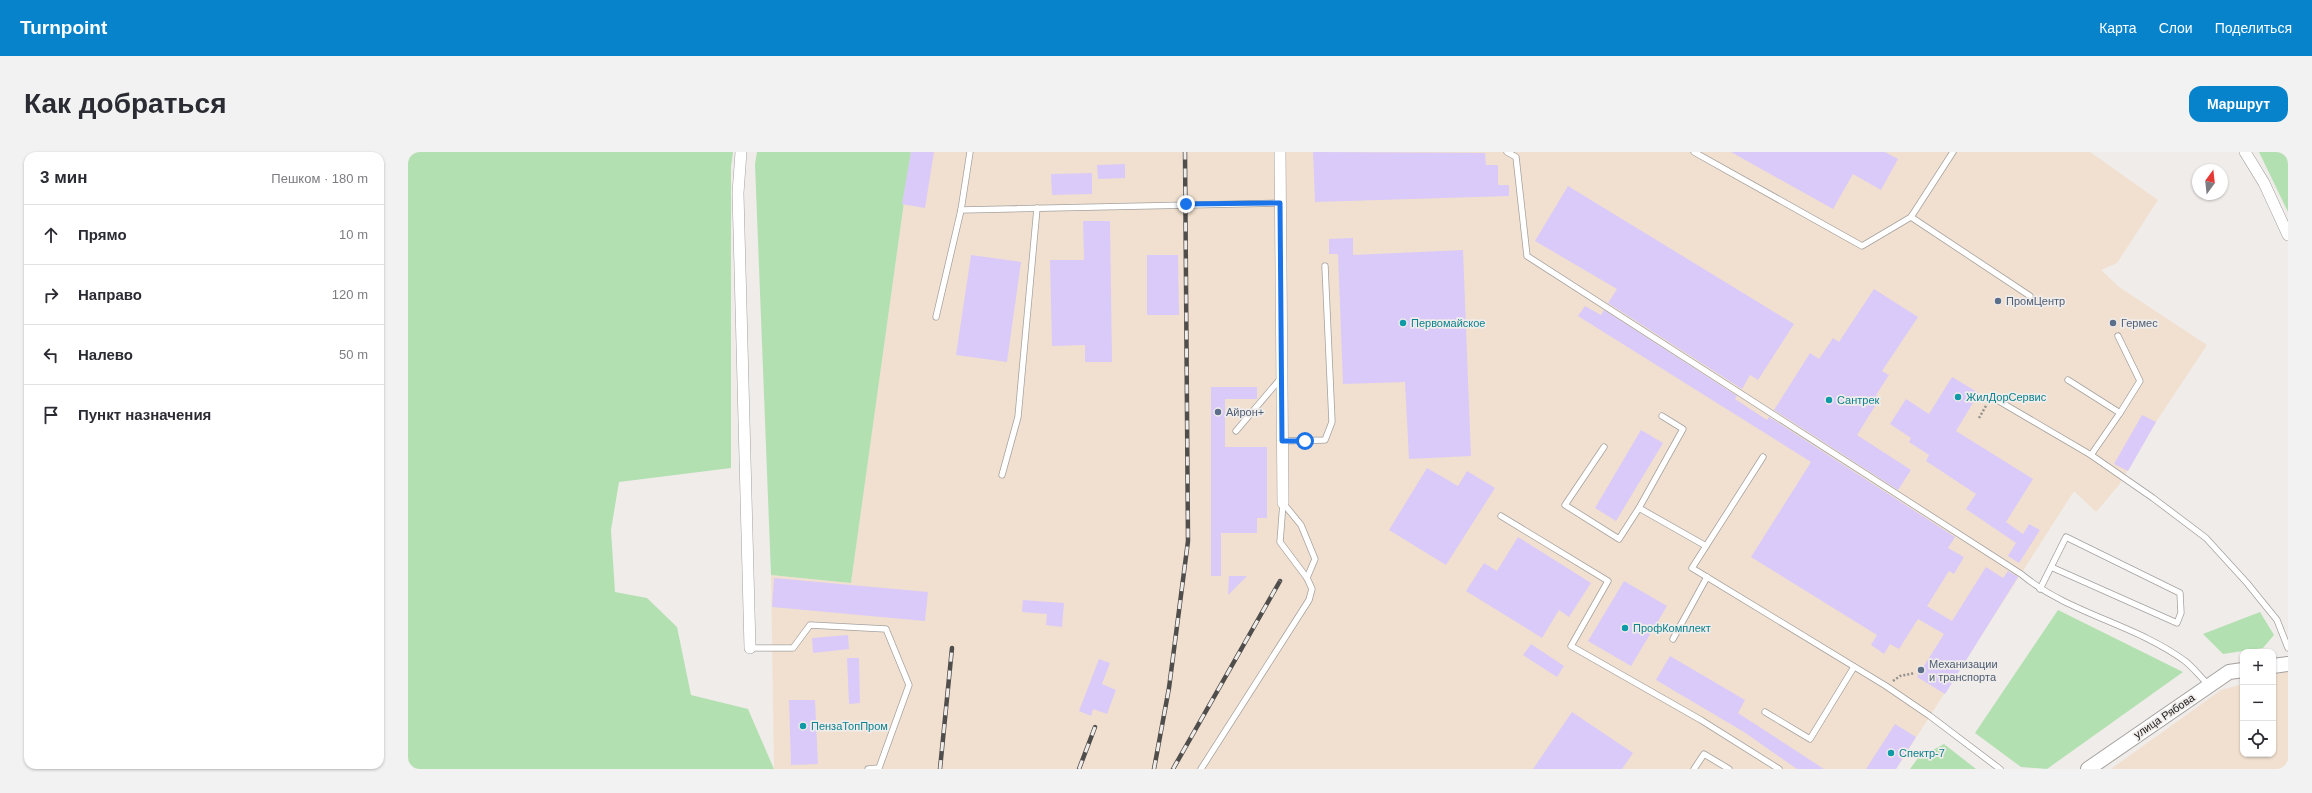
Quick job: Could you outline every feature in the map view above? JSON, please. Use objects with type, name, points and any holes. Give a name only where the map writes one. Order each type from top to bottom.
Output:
[{"type":"street","points":[[741,152],[738,193],[750,648]]},
{"type":"street","points":[[1280,152],[1283,503]]},
{"type":"street","points":[[2245,152],[2264,182],[2288,235]]},
{"type":"street","points":[[2276,666],[2288,664]]},
{"type":"street","name":"улица Рябова","points":[[2088,769],[2229,672],[2240,670]]},
{"type":"lane","points":[[936,317],[961,210],[970,152]]},
{"type":"lane","points":[[1507,152],[1516,157],[1527,256],[2021,574],[2040,589],[2133,631],[2186,662],[2209,686]]},
{"type":"lane","points":[[1694,152],[1862,246],[1911,217],[1951,153]]},
{"type":"lane","points":[[961,210],[1280,203]]},
{"type":"lane","points":[[1002,475],[1018,417],[1037,208]]},
{"type":"lane","points":[[1911,217],[2030,296]]},
{"type":"lane","points":[[1282,441],[1325,440],[1332,422],[1325,266]]},
{"type":"lane","points":[[2091,455],[2140,382],[2118,336]]},
{"type":"lane","points":[[1236,431],[1282,376]]},
{"type":"lane","points":[[2068,380],[2120,413]]},
{"type":"lane","points":[[1992,397],[2091,455],[2153,498],[2206,538],[2247,583],[2277,620],[2288,648]]},
{"type":"lane","points":[[1604,447],[1565,505],[1619,539],[1639,508],[1683,429],[1662,416]]},
{"type":"lane","points":[[1763,457],[1692,568],[1886,686],[2000,769]]},
{"type":"lane","points":[[1283,503],[1301,525],[1314,559],[1307,578]]},
{"type":"lane","points":[[1201,769],[1309,600],[1312,589],[1307,578],[1280,542],[1283,503]]},
{"type":"lane","points":[[1639,508],[1706,546]]},
{"type":"lane","points":[[1501,516],[1608,581],[1571,646],[1701,720],[1779,769]]},
{"type":"lane","points":[[2040,589],[2051,567],[2066,537],[2180,593],[2182,613],[2176,623],[2051,567]]},
{"type":"lane","points":[[1673,639],[1707,577]]},
{"type":"lane","points":[[750,648],[794,648],[810,625],[886,629],[909,684],[879,768],[868,769]]},
{"type":"lane","points":[[1764,712],[1810,739],[1854,667]]},
{"type":"lane","points":[[1694,769],[1704,754],[1729,769]]},
{"type":"path","points":[[1979,418],[1992,397]]},
{"type":"path","points":[[1886,686],[1900,676],[1915,673]]},
{"type":"shaded area","points":[[911,152],[2090,152],[2158,200],[2117,263],[2101,270],[2119,287],[2207,345],[2156,422],[2119,485],[2096,512],[2074,491],[1896,769],[774,769],[771,575],[851,583]]},
{"type":"shaded area","points":[[2288,671],[2288,769],[2111,769],[2221,690],[2240,685],[2240,757],[2276,757],[2276,674]]},
{"type":"green space","points":[[408,152],[733,152],[731,167],[731,468],[619,482],[611,530],[615,592],[647,598],[677,627],[691,695],[748,709],[774,769],[408,769]]},
{"type":"green space","points":[[757,152],[911,152],[851,583],[771,575],[755,164]]},
{"type":"green space","points":[[2259,152],[2288,152],[2288,212]]},
{"type":"green space","points":[[2058,610],[2183,672],[2047,769],[2021,767],[1975,733]]},
{"type":"green space","points":[[2260,612],[2274,635],[2263,648],[2240,649],[2240,651],[2223,654],[2203,634]]},
{"type":"green space","points":[[1944,744],[1976,769],[1910,769],[1918,758]]},
{"type":"building","points":[[911,152],[934,152],[925,208],[902,204]]},
{"type":"building","points":[[1313,152],[1485,153],[1486,165],[1498,165],[1498,185],[1509,185],[1509,196],[1315,202]]},
{"type":"building","points":[[1731,152],[1885,152],[1898,159],[1881,190],[1853,174],[1833,209]]},
{"type":"building","points":[[1125,164],[1125,178],[1098,179],[1097,165]]},
{"type":"building","points":[[1092,173],[1092,194],[1052,195],[1051,174]]},
{"type":"building","points":[[1568,186],[1794,324],[1758,380],[1750,375],[1742,389],[1608,303],[1617,289],[1535,241]]},
{"type":"building","points":[[1083,221],[1110,221],[1112,362],[1085,362],[1085,345],[1052,346],[1050,260],[1084,260]]},
{"type":"building","name":"Первомайское","points":[[1353,238],[1353,255],[1463,250],[1471,456],[1409,459],[1405,382],[1343,384],[1338,254],[1329,254],[1329,239]]},
{"type":"building","points":[[971,255],[1021,262],[1007,362],[956,355]]},
{"type":"building","points":[[1147,255],[1178,255],[1179,315],[1147,315]]},
{"type":"building","points":[[1874,289],[1918,317],[1882,371],[1889,375],[1876,395],[1880,398],[1857,435],[1911,470],[1898,490],[1774,410],[1810,353],[1819,359],[1833,338],[1839,342]]},
{"type":"building","points":[[1585,306],[1601,315],[1604,310],[1737,396],[1735,399],[1767,420],[1769,417],[1955,537],[1948,548],[1964,557],[1954,574],[1949,571],[1927,606],[1952,621],[1986,567],[2003,578],[2008,571],[2018,577],[1945,694],[1917,677],[1944,634],[1918,619],[1899,649],[1890,644],[1884,654],[1871,645],[1877,635],[1751,557],[1811,462],[1578,316]]},
{"type":"building","points":[[1952,377],[1979,393],[1956,431],[2033,479],[2006,522],[2023,534],[2029,524],[2040,530],[2019,563],[2008,556],[2016,543],[1966,509],[1976,494],[1926,461],[1929,455],[1909,442],[1911,438],[1890,424],[1906,399],[1929,414]]},
{"type":"building","points":[[1211,387],[1257,387],[1257,399],[1225,399],[1225,447],[1267,447],[1267,518],[1257,518],[1257,533],[1221,533],[1221,576],[1211,576]]},
{"type":"building","points":[[2142,415],[2156,422],[2128,471],[2114,464]]},
{"type":"building","points":[[1641,430],[1663,443],[1616,521],[1595,508]]},
{"type":"building","points":[[1427,468],[1458,486],[1467,471],[1495,488],[1446,565],[1389,530]]},
{"type":"building","points":[[1518,537],[1591,583],[1569,617],[1559,610],[1542,638],[1466,591],[1484,563],[1497,571]]},
{"type":"building","points":[[1229,576],[1247,576],[1228,595]]},
{"type":"building","points":[[774,578],[928,592],[925,621],[772,607]]},
{"type":"building","name":"ПрофКомплект","points":[[1624,581],[1667,606],[1631,666],[1588,641]]},
{"type":"building","points":[[1023,600],[1064,603],[1062,627],[1046,625],[1047,614],[1022,612]]},
{"type":"building","points":[[848,635],[849,649],[813,653],[812,638]]},
{"type":"building","points":[[1531,644],[1564,666],[1557,677],[1523,655]]},
{"type":"building","points":[[1670,656],[1745,700],[1738,713],[1824,769],[1797,769],[1744,732],[1656,680]]},
{"type":"building","points":[[847,658],[859,658],[860,703],[849,704]]},
{"type":"building","points":[[1099,659],[1110,663],[1102,684],[1116,690],[1107,714],[1093,709],[1091,716],[1079,711]]},
{"type":"building","name":"ПензаТопПром","points":[[789,700],[815,700],[818,764],[791,765]]},
{"type":"building","points":[[1572,712],[1633,753],[1622,769],[1533,769]]},
{"type":"building","name":"Спектр-7","points":[[1895,724],[1916,737],[1896,769],[1866,769]]},
{"type":"railway","points":[[1154,769],[1169,688],[1188,541],[1185,152]]},
{"type":"railway","points":[[1173,769],[1280,581]]},
{"type":"railway","points":[[940,769],[952,648]]},
{"type":"railway","points":[[1079,769],[1095,727]]},
{"type":"place","name":"ПромЦентр","points":[[1998,301]]},
{"type":"place","name":"Первомайское","points":[[1403,323]]},
{"type":"place","name":"Гермес","points":[[2113,323]]},
{"type":"place","name":"ЖилДорСервис","points":[[1958,397]]},
{"type":"place","name":"Сантрек","points":[[1829,400]]},
{"type":"place","name":"Айрон+","points":[[1218,412]]},
{"type":"place","name":"ПрофКомплект","points":[[1625,628]]},
{"type":"place","name":"Механизации и транспорта","points":[[1921,670]]},
{"type":"place","name":"ПензаТопПром","points":[[803,726]]},
{"type":"place","name":"Спектр-7","points":[[1891,753]]},
{"type":"route","points":[[1186,204],[1280,203],[1282,441],[1305,441]]}]
